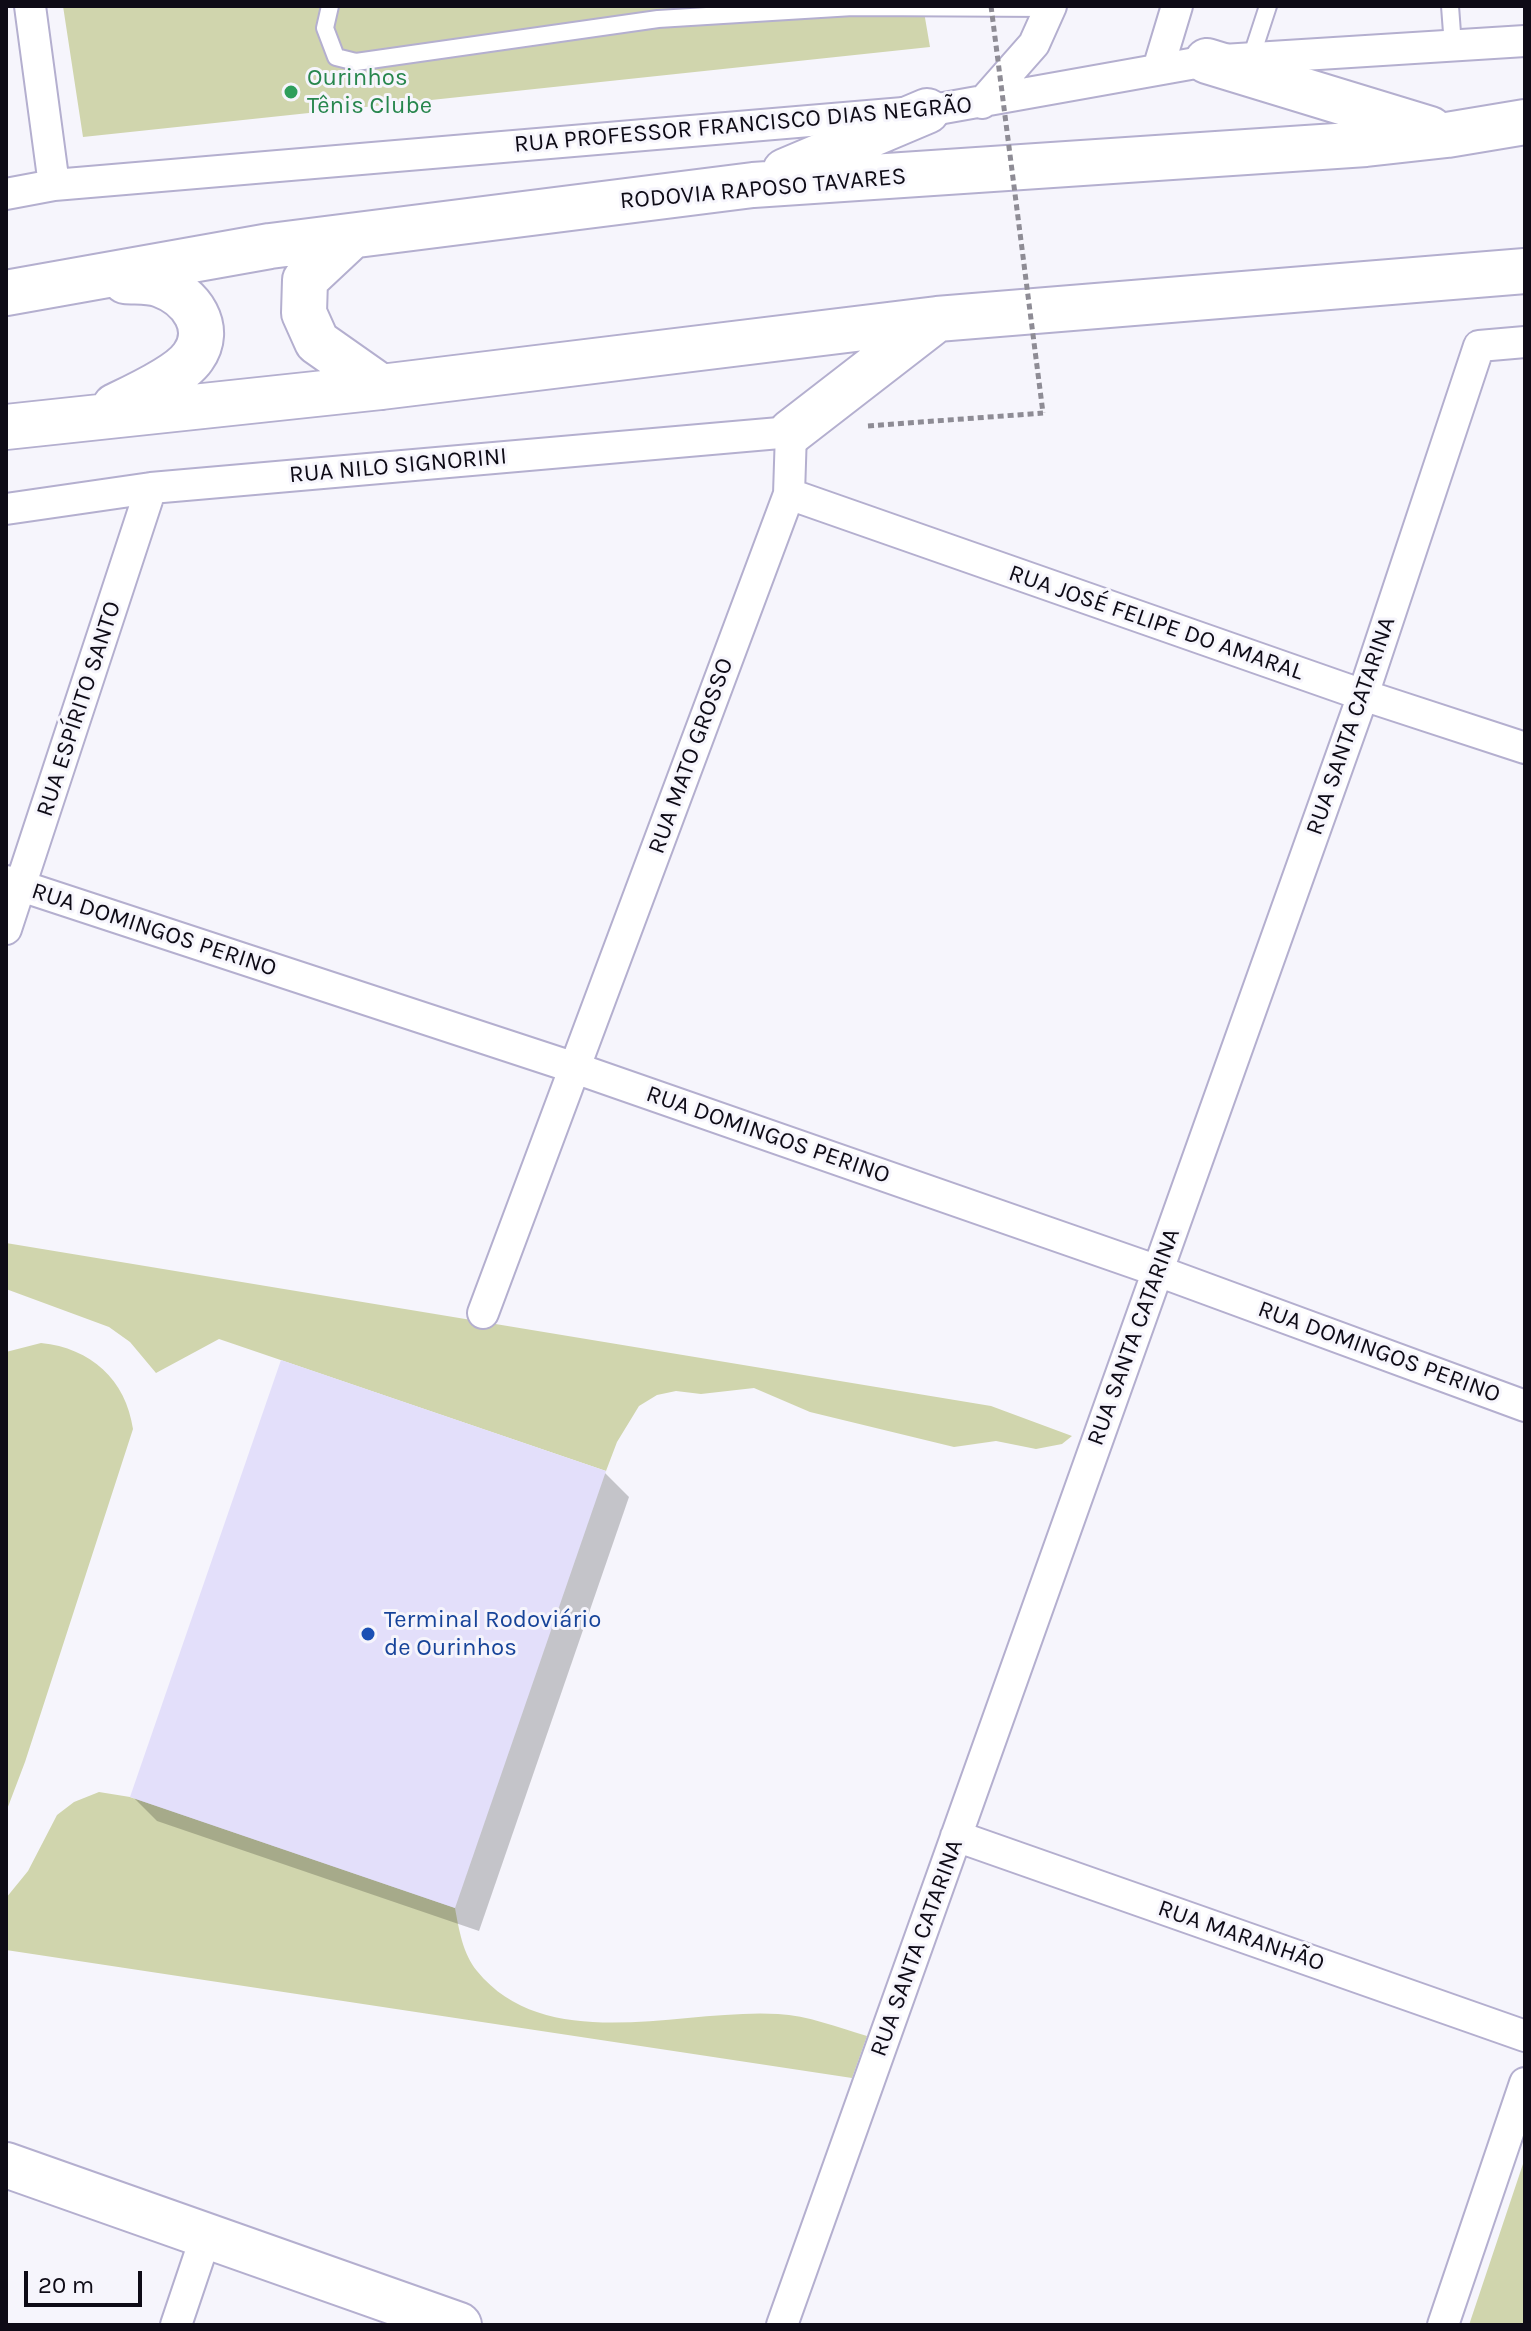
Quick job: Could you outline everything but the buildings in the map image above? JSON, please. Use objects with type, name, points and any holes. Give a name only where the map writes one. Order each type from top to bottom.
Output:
[{"type":"main road","points":[[1207,61],[1447,135]]},
{"type":"main road","points":[[753,185],[927,111]]},
{"type":"main road","name":"RODOVIA RAPOSO TAVARES","points":[[6,293],[270,246],[753,185],[1366,144],[1525,122]]},
{"type":"main road","points":[[352,236],[305,280],[304,313],[317,342],[381,387]]},
{"type":"main road","points":[[6,427],[381,387],[937,319],[1525,271]]},
{"type":"main road","points":[[95,416],[153,388],[187,363],[203,336],[198,316],[184,297],[159,284],[96,279]]},
{"type":"main road","points":[[791,432],[937,319]]},
{"type":"main road","points":[[6,2165],[459,2325]]},
{"type":"street","points":[[30,6],[54,185]]},
{"type":"street","points":[[1158,69],[1177,6]]},
{"type":"street","points":[[982,103],[1034,44],[1051,7]]},
{"type":"street","name":"RUA PROFESSOR FRANCISCO DIAS NEGRÃO","points":[[6,194],[54,185],[927,111],[1207,61],[1525,41]]},
{"type":"street","name":"RUA SANTA CATARINA","points":[[782,2325],[1363,695],[1479,346],[1525,342]]},
{"type":"street","name":"RUA NILO SIGNORINI","points":[[6,509],[151,488],[791,432]]},
{"type":"street","name":"RUA MATO GROSSO","points":[[483,1313],[789,494],[791,432]]},
{"type":"street","name":"RUA ESPÍRITO SANTO","points":[[6,929],[13,883],[151,488]]},
{"type":"street","name":"RUA JOSÉ FELIPE DO AMARAL","points":[[789,494],[1363,695],[1525,748]]},
{"type":"street","name":"RUA DOMINGOS PERINO","points":[[13,883],[575,1068],[1158,1271],[1525,1406]]},
{"type":"street","name":"RUA MARANHÃO","points":[[956,1836],[1525,2036]]},
{"type":"street","points":[[1443,2325],[1525,2083]]},
{"type":"street","points":[[176,2325],[206,2236]]},
{"type":"lane","points":[[330,6],[325,28],[336,57],[356,62],[658,19],[853,6],[1051,7]]},
{"type":"lane","points":[[1251,58],[1268,6]]},
{"type":"lane","points":[[1450,6],[1453,46]]},
{"type":"path","points":[[854,427],[1043,413],[991,6]]},
{"type":"green space","name":"Ourinhos Tênis Clube","points":[[63,6],[923,6],[930,47],[83,137]]},
{"type":"green space","points":[[6,1243],[991,1406],[1072,1436],[1062,1444],[1036,1449],[996,1441],[954,1447],[810,1412],[754,1388],[701,1394],[676,1391],[657,1395],[639,1406],[617,1442],[606,1471],[219,1339],[156,1373],[130,1342],[109,1327],[6,1289]]},
{"type":"green space","points":[[41,1343],[75,1352],[103,1370],[123,1396],[133,1429],[6,1812],[6,1352]]},
{"type":"green space","points":[[99,1792],[130,1797],[455,1908],[465,1949],[477,1971],[506,1997],[540,2013],[578,2021],[618,2022],[778,2014],[812,2019],[867,2036],[852,2078],[6,1950],[6,1898],[28,1871],[57,1815],[74,1802]]},
{"type":"green space","points":[[1525,2158],[1525,2325],[1469,2325]]},
{"type":"place","name":"Ourinhos Tênis Clube","points":[[291,92]]},
{"type":"place","name":"Terminal Rodoviário de Ourinhos","points":[[368,1634]]}]
